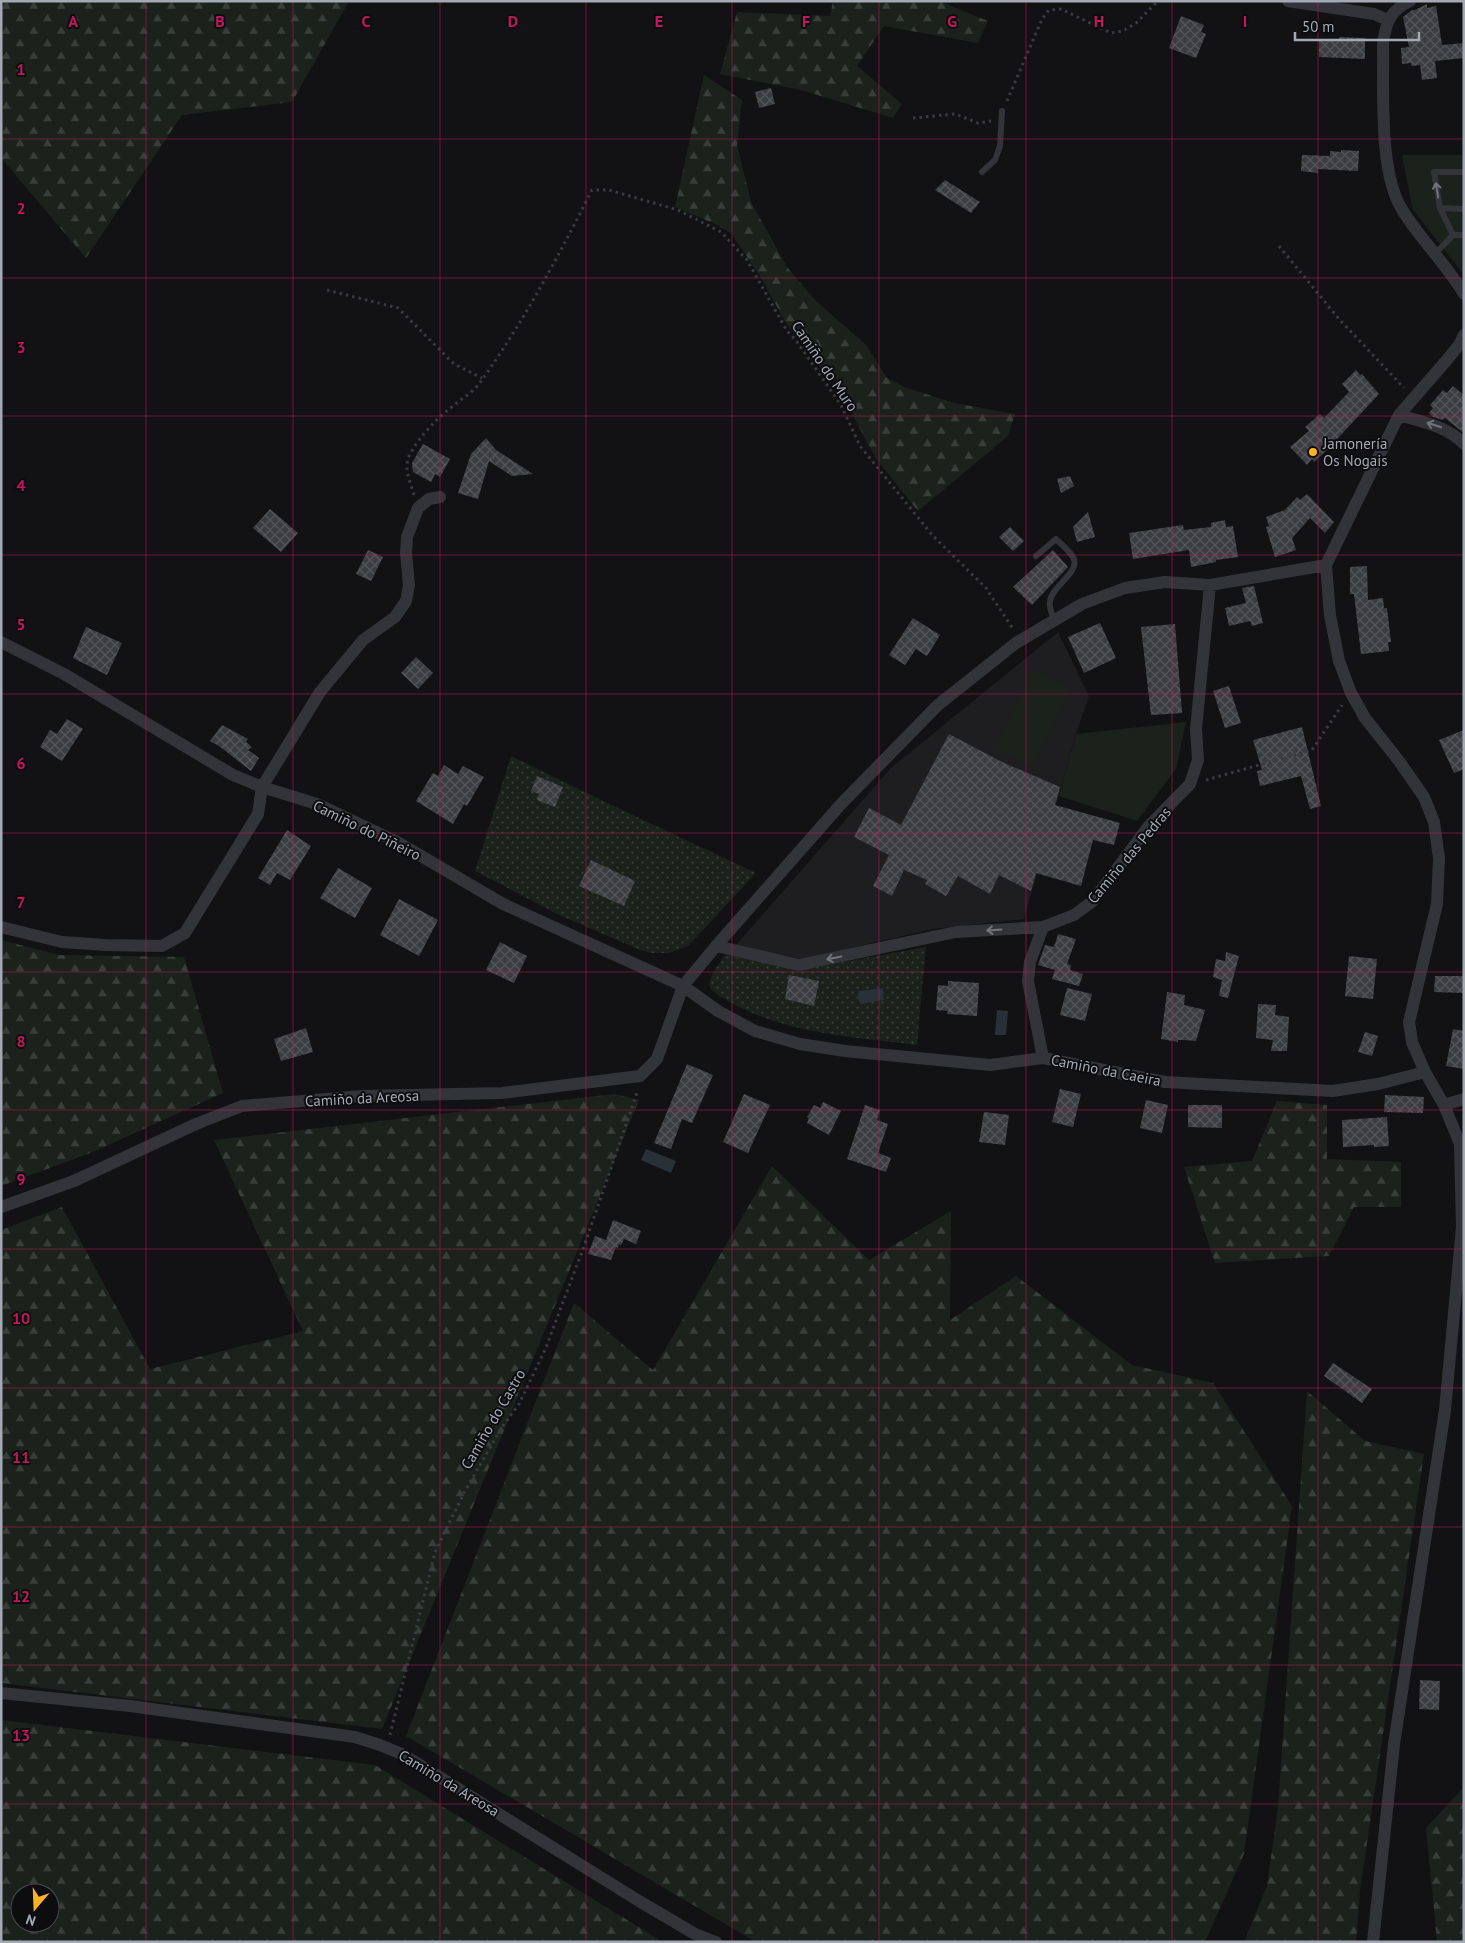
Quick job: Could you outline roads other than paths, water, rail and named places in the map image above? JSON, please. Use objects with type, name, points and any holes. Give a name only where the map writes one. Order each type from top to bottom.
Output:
[{"type":"street","points":[[1288,1],[1374,14],[1388,20]]},
{"type":"street","points":[[1410,1],[1401,6],[1388,20],[1383,43],[1385,157],[1392,190],[1402,210],[1462,288]]},
{"type":"street","points":[[1373,1942],[1394,1744],[1445,1410],[1462,1227],[1460,1144],[1444,1105],[1425,1072],[1412,1042],[1409,1022],[1437,904],[1439,858],[1434,822],[1424,797],[1399,761],[1364,718],[1351,693],[1339,661],[1330,615],[1326,565],[1399,415],[1459,345],[1464,335]]},
{"type":"street","points":[[1399,415],[1441,427],[1464,444]]},
{"type":"street","points":[[1,927],[62,942],[162,946],[185,933],[258,814],[262,787],[320,692],[363,640],[395,617],[406,601],[409,585],[406,553],[407,537],[418,508],[429,499],[440,497]]},
{"type":"street","points":[[683,986],[842,803],[932,712],[1021,640],[1082,604],[1125,588],[1165,582],[1210,585],[1326,565]]},
{"type":"street","name":"Camiño das Pedras","points":[[716,946],[799,965],[956,932],[1043,927],[1074,915],[1093,901],[1148,827],[1190,784],[1198,760],[1196,729],[1210,585]]},
{"type":"street","name":"Camiño do Piñeiro","points":[[1,642],[64,674],[233,775],[262,787],[326,808],[399,843],[503,904],[683,986]]},
{"type":"street","points":[[1043,927],[1030,962],[1028,981],[1043,1058]]},
{"type":"street","name":"Camiño da Caeira","points":[[683,986],[718,1011],[755,1031],[800,1044],[845,1051],[990,1065],[1043,1058],[1165,1082],[1332,1091],[1378,1084],[1425,1072]]},
{"type":"street","name":"Camiño da Areosa","points":[[1,1207],[74,1181],[196,1124],[242,1106],[362,1096],[502,1094],[640,1076],[657,1059],[683,986]]},
{"type":"street","points":[[1444,1105],[1464,1099]]},
{"type":"street","name":"Camiño da Areosa","points":[[1,1692],[246,1721],[355,1737],[387,1748],[413,1760],[639,1902],[695,1934],[716,1942]]},
{"type":"lane","points":[[982,172],[995,160],[1000,146],[1002,111]]},
{"type":"lane","points":[[1453,234],[1440,208],[1434,172],[1464,172]]},
{"type":"lane","points":[[1440,208],[1464,209]]},
{"type":"lane","points":[[1435,254],[1453,234]]},
{"type":"lane","points":[[1453,234],[1464,235]]},
{"type":"lane","points":[[1036,556],[1056,539],[1073,557],[1075,565],[1073,570],[1054,590],[1049,603],[1054,620]]},
{"type":"place","name":"Jamonería Os Nogais","points":[[1313,452]]}]
